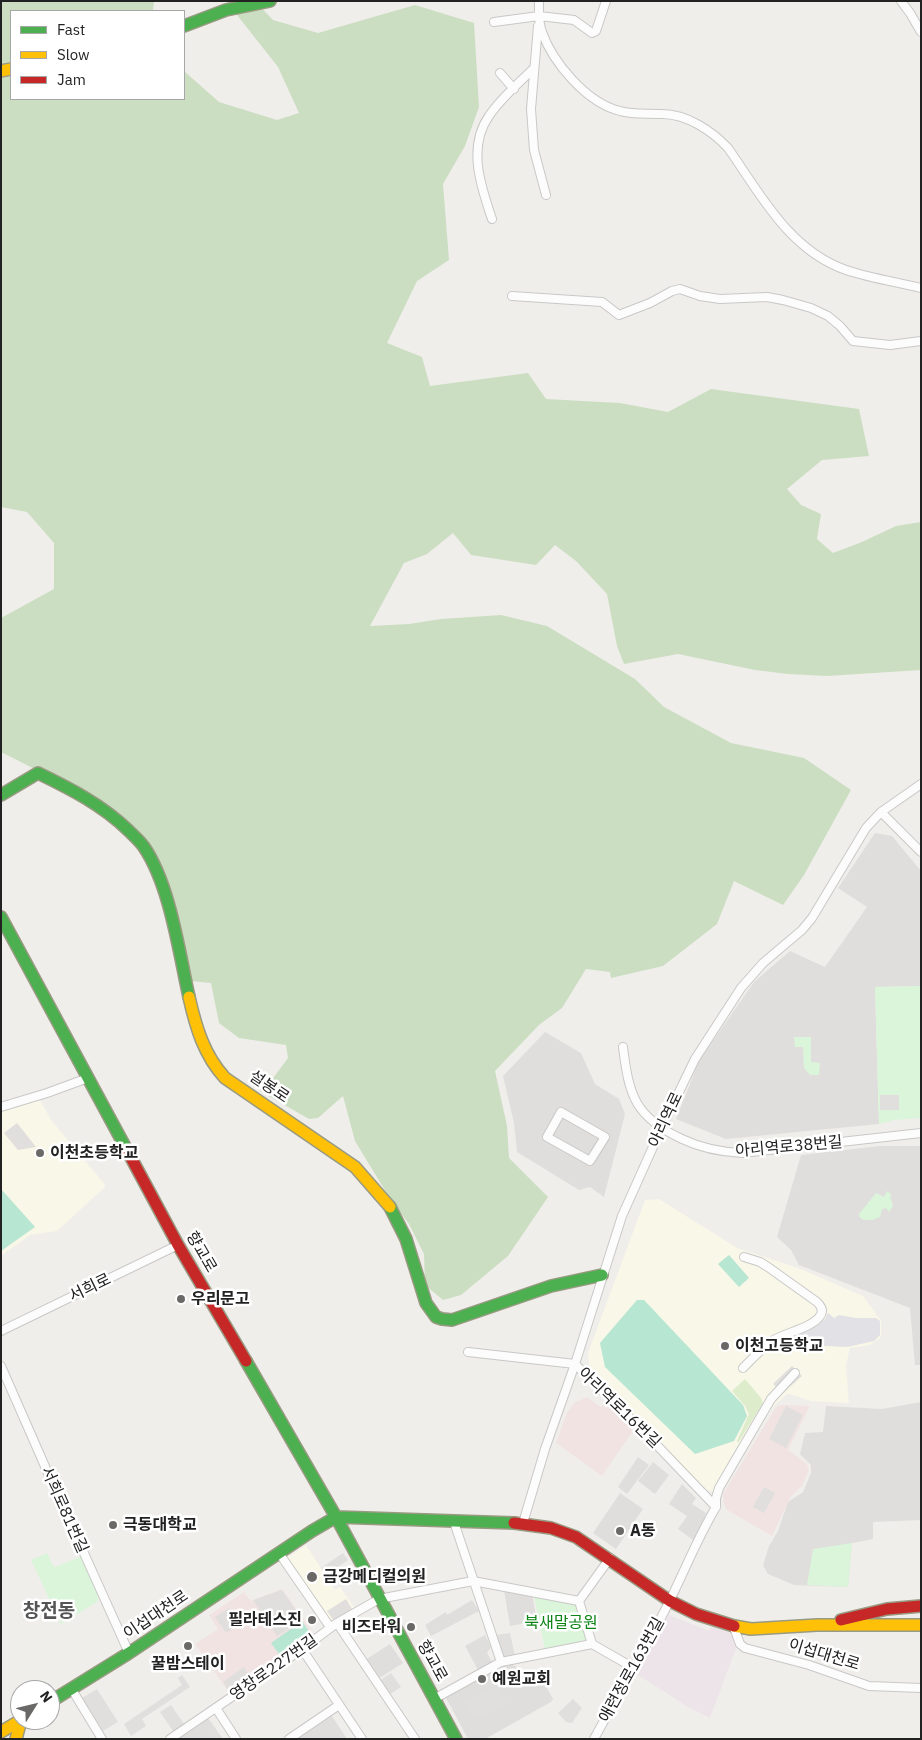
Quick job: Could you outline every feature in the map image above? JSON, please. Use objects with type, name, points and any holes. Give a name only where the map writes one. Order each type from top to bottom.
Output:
[{"type":"street","points":[[185,26],[236,6],[270,1]]},
{"type":"street","points":[[539,1],[531,109],[533,143],[537,166],[546,195]]},
{"type":"street","points":[[494,22],[539,16],[574,20],[592,33],[596,30],[606,1]]},
{"type":"street","points":[[901,1],[921,32]]},
{"type":"street","points":[[539,16],[541,30],[552,53],[574,81],[600,104],[621,112],[664,114],[693,122],[718,137],[790,234],[814,254],[846,270],[921,288]]},
{"type":"street","points":[[492,219],[477,161],[478,140],[488,116],[534,65],[552,53]]},
{"type":"street","points":[[500,72],[514,89]]},
{"type":"street","points":[[512,296],[602,302],[619,315],[680,289],[700,296],[720,299],[767,297],[812,308],[828,316],[853,341],[890,345],[921,341]]},
{"type":"street","name":"설봉로","points":[[1,795],[38,772],[84,796],[115,816],[144,846],[158,873],[173,928],[196,1031],[212,1065],[225,1078],[356,1167],[373,1184],[400,1223],[411,1254],[416,1276],[429,1309],[434,1315],[446,1320],[452,1320],[551,1286],[602,1275]]},
{"type":"street","name":"아리역로","points":[[523,1523],[545,1449],[575,1364],[622,1216],[695,1059],[741,988],[763,963],[802,930],[812,918],[866,828],[882,812],[921,784]]},
{"type":"street","points":[[882,812],[921,852]]},
{"type":"street","name":"향교로","points":[[2,921],[178,1245],[336,1517],[456,1739]]},
{"type":"street","name":"아리역로38번길","points":[[623,1047],[626,1076],[636,1102],[646,1117],[661,1129],[696,1145],[727,1152],[767,1151],[921,1133]]},
{"type":"street","points":[[1,1107],[47,1094],[88,1078]]},
{"type":"street","points":[[561,1112],[605,1137],[590,1161],[547,1137],[561,1112]]},
{"type":"street","name":"서희로","points":[[1,1331],[178,1245]]},
{"type":"street","points":[[743,1368],[772,1341],[812,1323],[819,1318],[822,1312],[818,1302],[760,1262],[744,1257]]},
{"type":"street","name":"아리역로16번길","points":[[468,1352],[575,1364],[716,1506]]},
{"type":"street","name":"서희로81번길","points":[[1,1366],[43,1464],[129,1652]]},
{"type":"street","name":"애련정로163번길","points":[[594,1739],[670,1601],[702,1531],[716,1506],[719,1488],[771,1399],[795,1373]]},
{"type":"street","name":"이섭대천로","points":[[60,1695],[129,1652],[279,1552],[336,1517],[523,1523],[551,1528],[576,1537],[610,1558],[670,1601],[696,1614],[751,1629],[817,1625],[921,1625]]},
{"type":"street","points":[[454,1522],[500,1662]]},
{"type":"street","points":[[279,1552],[415,1739]]},
{"type":"street","points":[[579,1601],[610,1558]]},
{"type":"street","points":[[379,1599],[473,1581],[579,1601]]},
{"type":"street","name":"영창로227번길","points":[[170,1739],[333,1625],[379,1599]]},
{"type":"street","points":[[579,1601],[592,1644]]},
{"type":"street","points":[[817,1625],[887,1610],[921,1606]]},
{"type":"street","name":"이섭대천로","points":[[733,1625],[740,1644],[745,1648],[809,1666],[869,1686],[921,1688]]},
{"type":"street","points":[[434,1700],[500,1662],[592,1644],[634,1668]]},
{"type":"street","points":[[302,1648],[362,1739]]},
{"type":"street","points":[[71,1688],[102,1739]]},
{"type":"street","points":[[289,1739],[339,1704]]},
{"type":"street","points":[[216,1708],[236,1739]]},
{"type":"shaded area","points":[[875,833],[892,836],[921,871],[921,986],[875,987],[879,1124],[726,1139],[676,1119],[699,1061],[754,982],[790,951],[825,967],[867,907],[838,888]]},
{"type":"shaded area","points":[[545,1032],[581,1053],[595,1084],[619,1099],[625,1114],[604,1197],[590,1187],[579,1190],[517,1152],[514,1123],[503,1076]]},
{"type":"shaded area","points":[[880,1095],[899,1095],[899,1110],[880,1110]]},
{"type":"shaded area","name":"이천초등학교","points":[[40,1100],[51,1120],[106,1186],[57,1231],[30,1235],[1,1256],[1,1110]]},
{"type":"shaded area","points":[[17,1123],[36,1147],[18,1150],[4,1133]]},
{"type":"shaded area","points":[[880,1146],[921,1146],[921,1365],[915,1365],[910,1308],[799,1265],[791,1250],[777,1237],[801,1155]]},
{"type":"shaded area","name":"이천고등학교","points":[[659,1199],[737,1248],[798,1268],[863,1296],[881,1321],[881,1336],[879,1339],[869,1345],[850,1348],[846,1365],[849,1403],[811,1401],[789,1394],[786,1395],[774,1405],[721,1492],[706,1490],[691,1479],[590,1373],[588,1353],[645,1200]]},
{"type":"shaded area","points":[[828,1313],[834,1318],[839,1315],[856,1318],[876,1318],[880,1321],[880,1335],[874,1341],[847,1347],[808,1345],[799,1348],[788,1336],[818,1325],[825,1319]]},
{"type":"shaded area","points":[[792,1366],[802,1376],[783,1393],[773,1384]]},
{"type":"shaded area","points":[[587,1397],[601,1407],[606,1402],[633,1431],[602,1476],[556,1443],[567,1413],[574,1403]]},
{"type":"shaded area","points":[[921,1402],[921,1520],[873,1522],[873,1539],[852,1543],[848,1587],[794,1585],[768,1574],[763,1565],[769,1546],[778,1531],[788,1502],[803,1492],[811,1473],[811,1465],[800,1454],[805,1433],[823,1432],[826,1406],[882,1409]]},
{"type":"shaded area","points":[[782,1405],[810,1406],[788,1450],[806,1463],[809,1470],[802,1486],[791,1496],[772,1536],[727,1510],[724,1505],[723,1494],[776,1407]]},
{"type":"shaded area","points":[[786,1406],[803,1415],[786,1448],[769,1439]]},
{"type":"shaded area","points":[[638,1457],[649,1465],[627,1494],[618,1487]]},
{"type":"shaded area","points":[[653,1462],[669,1475],[655,1494],[638,1481]]},
{"type":"shaded area","points":[[682,1484],[696,1498],[692,1504],[706,1513],[700,1529],[693,1540],[678,1529],[687,1516],[669,1504]]},
{"type":"shaded area","points":[[764,1487],[775,1493],[764,1513],[753,1507]]},
{"type":"shaded area","points":[[620,1493],[643,1509],[616,1549],[593,1533]]},
{"type":"shaded area","name":"금강메디컬의원","points":[[306,1545],[335,1590],[340,1587],[355,1609],[330,1625],[285,1559]]},
{"type":"shaded area","points":[[343,1553],[348,1560],[326,1575],[321,1568]]},
{"type":"shaded area","points":[[282,1589],[315,1635],[230,1694],[195,1644],[218,1629],[209,1615],[244,1592],[251,1601]]},
{"type":"shaded area","points":[[282,1590],[297,1612],[290,1616],[295,1624],[277,1636],[253,1600]]},
{"type":"shaded area","points":[[504,1590],[532,1594],[537,1621],[510,1626]]},
{"type":"shaded area","points":[[346,1599],[352,1609],[334,1621],[327,1611]]},
{"type":"shaded area","points":[[472,1600],[479,1611],[431,1636],[425,1625],[446,1612],[447,1615]]},
{"type":"shaded area","points":[[229,1608],[234,1615],[230,1619],[235,1627],[226,1633],[215,1617]]},
{"type":"shaded area","points":[[669,1615],[709,1631],[712,1625],[733,1634],[736,1648],[710,1718],[688,1707],[638,1675]]},
{"type":"shaded area","points":[[510,1633],[515,1656],[505,1657],[501,1654],[496,1635]]},
{"type":"shaded area","points":[[485,1635],[491,1647],[487,1653],[492,1662],[478,1670],[465,1646]]},
{"type":"shaded area","points":[[390,1644],[403,1663],[378,1679],[365,1660]]},
{"type":"shaded area","points":[[513,1665],[543,1681],[553,1699],[551,1702],[485,1739],[468,1739],[445,1696],[497,1666]]},
{"type":"shaded area","points":[[244,1667],[249,1675],[247,1677],[249,1679],[230,1692],[223,1682]]},
{"type":"shaded area","points":[[391,1673],[401,1687],[389,1695],[379,1681]]},
{"type":"shaded area","points":[[182,1675],[190,1687],[142,1719],[146,1726],[131,1736],[124,1724],[182,1685],[178,1678]]},
{"type":"shaded area","points":[[497,1685],[507,1704],[475,1720],[465,1701]]},
{"type":"shaded area","points":[[97,1689],[118,1722],[103,1731],[82,1698]]},
{"type":"shaded area","points":[[573,1699],[582,1708],[572,1723],[566,1722],[558,1713]]},
{"type":"shaded area","points":[[171,1705],[184,1724],[173,1731],[160,1712]]},
{"type":"shaded area","points":[[332,1716],[347,1739],[297,1739]]},
{"type":"shaded area","points":[[208,1718],[223,1739],[177,1739]]},
{"type":"green space","points":[[1,1],[154,1],[153,10],[10,10],[10,100],[185,100],[185,72],[219,102],[277,120],[299,113],[278,67],[226,1],[255,1],[273,20],[318,33],[415,5],[474,23],[479,107],[465,146],[443,184],[449,260],[417,281],[387,343],[422,357],[430,386],[528,373],[546,399],[620,403],[668,412],[711,389],[859,409],[869,456],[822,460],[787,489],[801,505],[821,514],[817,539],[833,553],[896,526],[921,522],[921,670],[827,676],[788,674],[755,670],[678,654],[624,664],[617,646],[607,594],[576,561],[555,545],[536,565],[471,555],[453,533],[427,554],[404,563],[370,626],[501,615],[547,626],[635,679],[664,707],[731,743],[804,758],[851,790],[804,875],[783,905],[734,881],[717,924],[663,966],[611,978],[610,972],[586,969],[562,1008],[539,1025],[495,1071],[507,1126],[509,1158],[548,1197],[508,1256],[461,1295],[443,1300],[425,1285],[424,1254],[409,1224],[389,1197],[355,1141],[343,1096],[318,1118],[309,1119],[260,1091],[268,1085],[288,1058],[286,1045],[239,1038],[219,1023],[211,983],[190,981],[150,867],[135,835],[84,794],[1,752],[1,618],[54,589],[54,543],[27,512],[1,507]]},
{"type":"green space","points":[[921,986],[921,1118],[894,1120],[879,1124],[875,987]]},
{"type":"green space","points":[[794,1037],[811,1037],[811,1062],[820,1063],[819,1075],[810,1075],[804,1068],[803,1047],[795,1047]]},
{"type":"green space","points":[[1,1189],[35,1227],[1,1251]]},
{"type":"green space","points":[[887,1191],[892,1195],[890,1196],[893,1206],[889,1212],[886,1208],[882,1209],[880,1217],[874,1220],[860,1218],[859,1214],[876,1193],[884,1197]]},
{"type":"green space","points":[[729,1255],[749,1278],[739,1287],[718,1264]]},
{"type":"green space","points":[[637,1300],[644,1300],[743,1405],[747,1416],[734,1441],[695,1454],[605,1367],[600,1343]]},
{"type":"green space","points":[[745,1379],[763,1403],[738,1443],[737,1441],[749,1414],[745,1406],[732,1391]]},
{"type":"green space","points":[[852,1543],[848,1587],[807,1585],[813,1549]]},
{"type":"green space","points":[[47,1553],[54,1567],[83,1556],[100,1594],[97,1602],[61,1624],[31,1560]]},
{"type":"green space","name":"북새말공원","points":[[534,1596],[577,1602],[586,1636],[585,1640],[545,1650]]},
{"type":"green space","points":[[302,1621],[313,1637],[282,1658],[271,1643]]},
{"type":"traffic: fast","points":[[185,26],[226,10],[270,1]]},
{"type":"traffic: fast","points":[[1,795],[38,773],[97,805],[118,821],[139,841],[161,880],[172,919],[189,997]]},
{"type":"traffic: fast","points":[[1,917],[128,1152]]},
{"type":"traffic: fast","points":[[390,1207],[406,1239],[426,1303],[436,1317],[442,1319],[452,1320],[551,1286],[602,1275]]},
{"type":"traffic: fast","points":[[246,1361],[336,1517],[456,1739]]},
{"type":"traffic: fast","points":[[60,1696],[129,1653],[336,1517],[514,1523]]},
{"type":"traffic: slow","points":[[1,71],[10,69]]},
{"type":"traffic: slow","points":[[189,997],[206,1050],[225,1078],[355,1167],[390,1207]]},
{"type":"traffic: slow","points":[[734,1626],[751,1629],[817,1625],[921,1625]]},
{"type":"traffic: slow","points":[[1,1732],[10,1727]]},
{"type":"traffic: slow","points":[[16,1739],[18,1730]]},
{"type":"traffic: jam","points":[[128,1152],[178,1245],[246,1361]]},
{"type":"traffic: jam","points":[[514,1523],[551,1528],[576,1537],[670,1601],[696,1614],[734,1626]]},
{"type":"traffic: jam","points":[[841,1620],[887,1609],[921,1606]]},
{"type":"place","name":"이천초등학교","points":[[40,1153]]},
{"type":"place","name":"우리문고","points":[[181,1299]]},
{"type":"place","name":"이천고등학교","points":[[725,1346]]},
{"type":"place","name":"극동대학교","points":[[113,1525]]},
{"type":"place","name":"A동","points":[[620,1531]]},
{"type":"place","name":"금강메디컬의원","points":[[312,1577]]},
{"type":"place","name":"필라테스진","points":[[312,1620]]},
{"type":"place","name":"비즈타워","points":[[411,1627]]},
{"type":"place","name":"꿀밤스테이","points":[[188,1646]]},
{"type":"place","name":"예원교회","points":[[482,1679]]},
{"type":"district","name":"창전동","points":[[49,1612]]}]
